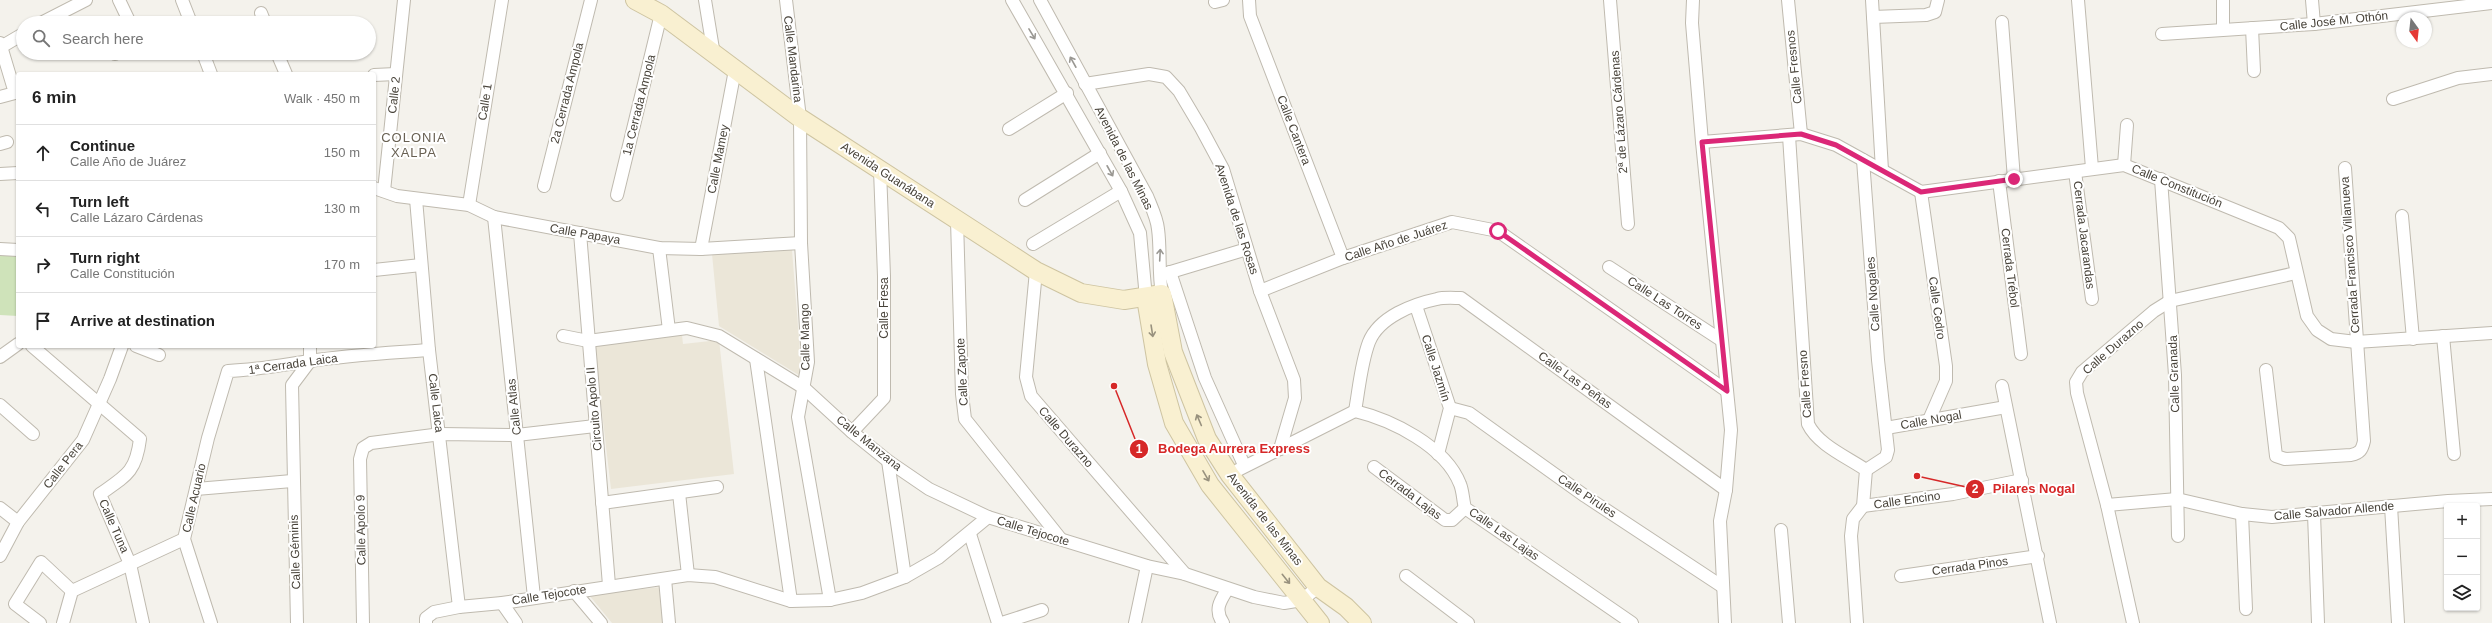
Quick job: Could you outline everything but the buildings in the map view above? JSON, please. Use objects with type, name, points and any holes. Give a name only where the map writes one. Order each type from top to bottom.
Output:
[{"type":"street","points":[[55,16],[86,0]]},
{"type":"street","points":[[119,0],[127,16]]},
{"type":"street","points":[[182,0],[188,16]]},
{"type":"street","name":"Calle 2","points":[[379,189],[396,74],[404,0]]},
{"type":"street","name":"Calle 1","points":[[469,205],[502,0]]},
{"type":"street","name":"2a Cerrada Ampola","points":[[544,186],[591,0]]},
{"type":"street","name":"Avenida Guanábana","points":[[635,0],[661,14],[800,118],[1036,270],[1081,293],[1124,300],[1154,296]]},
{"type":"street","points":[[706,0],[714,55]]},
{"type":"street","name":"Calle Mandarina","points":[[786,0],[800,118]]},
{"type":"street","name":"Avenida de las Minas","points":[[1012,0],[1067,93],[1121,191],[1140,234],[1154,296],[1184,385],[1207,439],[1237,470],[1318,587],[1346,607],[1362,623]]},
{"type":"street","name":"Avenida de las Minas","points":[[1040,0],[1147,196],[1158,226],[1160,247],[1159,275],[1154,296],[1157,364],[1174,423],[1210,484],[1320,623]]},
{"type":"street","name":"Calle Cantera","points":[[1249,0],[1250,16],[1343,258]]},
{"type":"street","name":"2ª de Lázaro Cárdenas","points":[[1610,0],[1628,224]]},
{"type":"street","points":[[1693,0],[1692,23],[1702,142],[1731,430],[1726,490],[1720,521],[1725,623]]},
{"type":"street","name":"Calle Fresnos","points":[[1788,0],[1795,135]]},
{"type":"street","points":[[1872,0],[1882,170]]},
{"type":"street","points":[[1873,17],[1926,15],[1935,12],[1938,0]]},
{"type":"street","points":[[2078,0],[2092,168]]},
{"type":"street","points":[[2223,0],[2224,28]]},
{"type":"street","points":[[2312,0],[2314,24]]},
{"type":"street","name":"Calle José M. Othón","points":[[2162,34],[2224,28],[2252,28],[2314,24],[2417,6],[2492,3]]},
{"type":"street","name":"1a Cerrada Ampola","points":[[617,195],[661,14]]},
{"type":"street","points":[[2002,22],[2014,179]]},
{"type":"street","points":[[2252,28],[2254,71]]},
{"type":"street","points":[[0,97],[15,93],[1,45],[16,38]]},
{"type":"street","points":[[206,60],[210,72]]},
{"type":"street","points":[[280,60],[285,72]]},
{"type":"street","name":"Calle Mamey","points":[[701,249],[735,70]]},
{"type":"street","points":[[376,74],[396,74]]},
{"type":"street","name":"Avenida de las Rosas","points":[[1086,84],[1149,74],[1166,77],[1180,91],[1223,169],[1260,291],[1294,380],[1295,398],[1280,449]]},
{"type":"street","points":[[2393,99],[2458,78],[2492,74]]},
{"type":"street","points":[[1009,129],[1067,93]]},
{"type":"street","name":"Calle Mango","points":[[800,118],[801,243],[808,362],[798,417],[830,600]]},
{"type":"street","points":[[2124,165],[2127,125]]},
{"type":"street","points":[[1702,142],[1795,135],[1836,145],[1921,192]]},
{"type":"street","name":"Calle Fresno","points":[[1795,135],[1808,424],[1812,433],[1866,470]]},
{"type":"street","points":[[1025,200],[1100,153]]},
{"type":"street","name":"Calle Nogales","points":[[1862,160],[1878,360],[1886,428]]},
{"type":"street","name":"Calle Constitución","points":[[1921,192],[2076,172],[2092,168],[2124,165],[2279,228],[2289,238],[2307,316],[2317,330],[2332,338],[2356,342],[2492,332]]},
{"type":"street","name":"Cerrada Francisco Villanueva","points":[[2266,370],[2276,456],[2285,459],[2358,453],[2362,448],[2364,441],[2345,168]]},
{"type":"street","name":"Calle Fresa","points":[[852,432],[884,398],[884,276],[880,170]]},
{"type":"street","name":"Cerrada Jacarandas","points":[[2076,172],[2092,299]]},
{"type":"street","points":[[0,174],[16,173]]},
{"type":"street","name":"Calle Granada","points":[[2161,179],[2175,375],[2178,536]]},
{"type":"street","name":"Cerrada Trébol","points":[[1999,181],[2021,354]]},
{"type":"street","name":"Calle Papaya","points":[[379,189],[397,196],[469,205],[494,217],[659,248],[701,249],[801,243]]},
{"type":"street","points":[[1033,244],[1121,191]]},
{"type":"street","name":"Calle Cedro","points":[[1921,192],[1946,366],[1946,381],[1929,420]]},
{"type":"street","name":"Calle Laica","points":[[416,199],[421,265],[441,434],[459,607]]},
{"type":"street","points":[[2402,216],[2413,339]]},
{"type":"street","name":"Calle Atlas","points":[[494,217],[534,597]]},
{"type":"street","name":"Calle Zapote","points":[[957,220],[962,394],[965,419],[1060,538]]},
{"type":"street","name":"Calle Año de Juárez","points":[[1260,291],[1343,258],[1452,222],[1498,231],[1727,391]]},
{"type":"street","name":"Circuito Apolo II","points":[[580,233],[609,585]]},
{"type":"street","points":[[659,248],[669,330]]},
{"type":"street","points":[[0,249],[16,250]]},
{"type":"street","points":[[1159,275],[1247,249]]},
{"type":"street","points":[[376,270],[421,265]]},
{"type":"street","name":"Calle Las Torres","points":[[1609,267],[1721,340]]},
{"type":"street","name":"Calle Durazno","points":[[1036,270],[1026,377],[1031,396],[1185,574]]},
{"type":"street","points":[[1170,272],[1237,470],[1354,411]]},
{"type":"street","name":"Calle Durazno","points":[[2132,623],[2107,505],[2077,394],[2076,382],[2082,372],[2154,311],[2170,300],[2296,273]]},
{"type":"street","name":"Calle Las Peñas","points":[[1354,411],[1370,342],[1376,330],[1387,320],[1416,306],[1438,298],[1461,298],[1726,490]]},
{"type":"street","name":"Calle Jazmín","points":[[1416,306],[1450,408],[1438,454]]},
{"type":"street","name":"Calle Manzana","points":[[563,336],[588,341],[687,328],[719,336],[804,388],[852,432],[888,461],[929,489],[988,517]]},
{"type":"street","points":[[2443,336],[2454,454]]},
{"type":"street","points":[[0,357],[16,345]]},
{"type":"street","points":[[34,348],[99,404]]},
{"type":"street","name":"Calle Pera","points":[[0,556],[18,522],[83,440],[121,348]]},
{"type":"street","points":[[141,348],[159,355]]},
{"type":"street","points":[[310,348],[310,361]]},
{"type":"street","name":"1ª Cerrada Laica","points":[[228,371],[255,370],[310,361],[430,350]]},
{"type":"street","points":[[756,359],[791,601]]},
{"type":"street","name":"Calle Géminis","points":[[297,623],[292,481],[292,385],[310,361]]},
{"type":"street","name":"Calle Acuario","points":[[212,623],[184,539],[208,438],[228,371]]},
{"type":"street","points":[[2002,386],[2038,556],[2050,623]]},
{"type":"street","name":"Calle Tuna","points":[[99,404],[140,439],[138,458],[126,476],[100,494],[130,564]]},
{"type":"street","points":[[0,405],[32,434]]},
{"type":"street","name":"Calle Nogal","points":[[1866,470],[1886,457],[1888,450],[1886,428],[2006,407]]},
{"type":"street","name":"Calle Pirules","points":[[1450,408],[1469,414],[1585,496],[1723,587]]},
{"type":"street","name":"Calle Las Lajas","points":[[1354,411],[1380,417],[1400,426],[1438,454],[1449,466],[1460,484],[1465,508],[1632,623]]},
{"type":"street","points":[[441,434],[517,435],[595,426]]},
{"type":"street","name":"Calle Apolo 9","points":[[363,623],[360,459],[363,448],[371,443],[441,434]]},
{"type":"street","points":[[888,461],[906,577]]},
{"type":"street","name":"Cerrada Lajas","points":[[1374,467],[1445,520],[1452,520],[1465,508]]},
{"type":"street","points":[[1857,623],[1851,536],[1853,519],[1863,506],[1866,470]]},
{"type":"street","name":"Calle Encino","points":[[1863,506],[1953,494],[2022,480]]},
{"type":"street","points":[[196,489],[292,481]]},
{"type":"street","points":[[602,503],[717,487]]},
{"type":"street","points":[[679,493],[688,575]]},
{"type":"street","points":[[2107,505],[2177,499]]},
{"type":"street","name":"Calle Salvador Allende","points":[[2177,499],[2242,514],[2272,517],[2391,506],[2444,504]]},
{"type":"street","name":"Calle Salvador Allende","points":[[2458,503],[2492,499]]},
{"type":"street","points":[[2391,506],[2398,623]]},
{"type":"street","points":[[0,508],[18,522]]},
{"type":"street","points":[[2242,514],[2246,609]]},
{"type":"street","points":[[2314,514],[2318,623]]},
{"type":"street","name":"Calle Tejocote","points":[[426,623],[426,618],[434,612],[459,607],[502,603],[609,585],[688,575],[715,577],[791,601],[830,600],[862,593],[906,577],[938,558],[970,534],[988,517],[1147,566],[1185,574],[1227,590],[1284,603],[1302,600]]},
{"type":"street","points":[[1781,530],[1789,623]]},
{"type":"street","points":[[970,534],[998,623]]},
{"type":"street","points":[[63,623],[72,591],[184,539]]},
{"type":"street","name":"Cerrada Pinos","points":[[1902,576],[2038,556]]},
{"type":"street","points":[[40,623],[15,604],[41,562],[72,591]]},
{"type":"street","points":[[130,564],[143,623]]},
{"type":"street","points":[[1135,623],[1147,566]]},
{"type":"street","points":[[1406,576],[1468,623]]},
{"type":"street","points":[[665,579],[669,623]]},
{"type":"street","points":[[1302,600],[1318,587]]},
{"type":"street","points":[[1223,623],[1218,610],[1220,602],[1227,590]]},
{"type":"street","points":[[574,591],[601,623]]},
{"type":"street","points":[[502,603],[516,623]]},
{"type":"street","points":[[1002,623],[1042,610]]},
{"type":"shaded area","points":[[792,250],[802,377],[719,326],[712,254]]},
{"type":"shaded area","points":[[682,335],[683,344],[719,340],[734,474],[611,489],[594,345]]},
{"type":"shaded area","points":[[661,587],[664,623],[612,623],[589,595]]},
{"type":"green space","points":[[0,253],[16,253],[16,316],[0,315]]},
{"type":"place","name":"Bodega Aurrera Express","points":[[1114,386]]},
{"type":"place","name":"Pilares Nogal","points":[[1917,476]]},
{"type":"district","name":"COLONIA XALPA","points":[[414,144]]},
{"type":"route","points":[[1498,231],[1727,391],[1702,142],[1801,134],[1836,145],[1921,192],[2014,179]]}]
